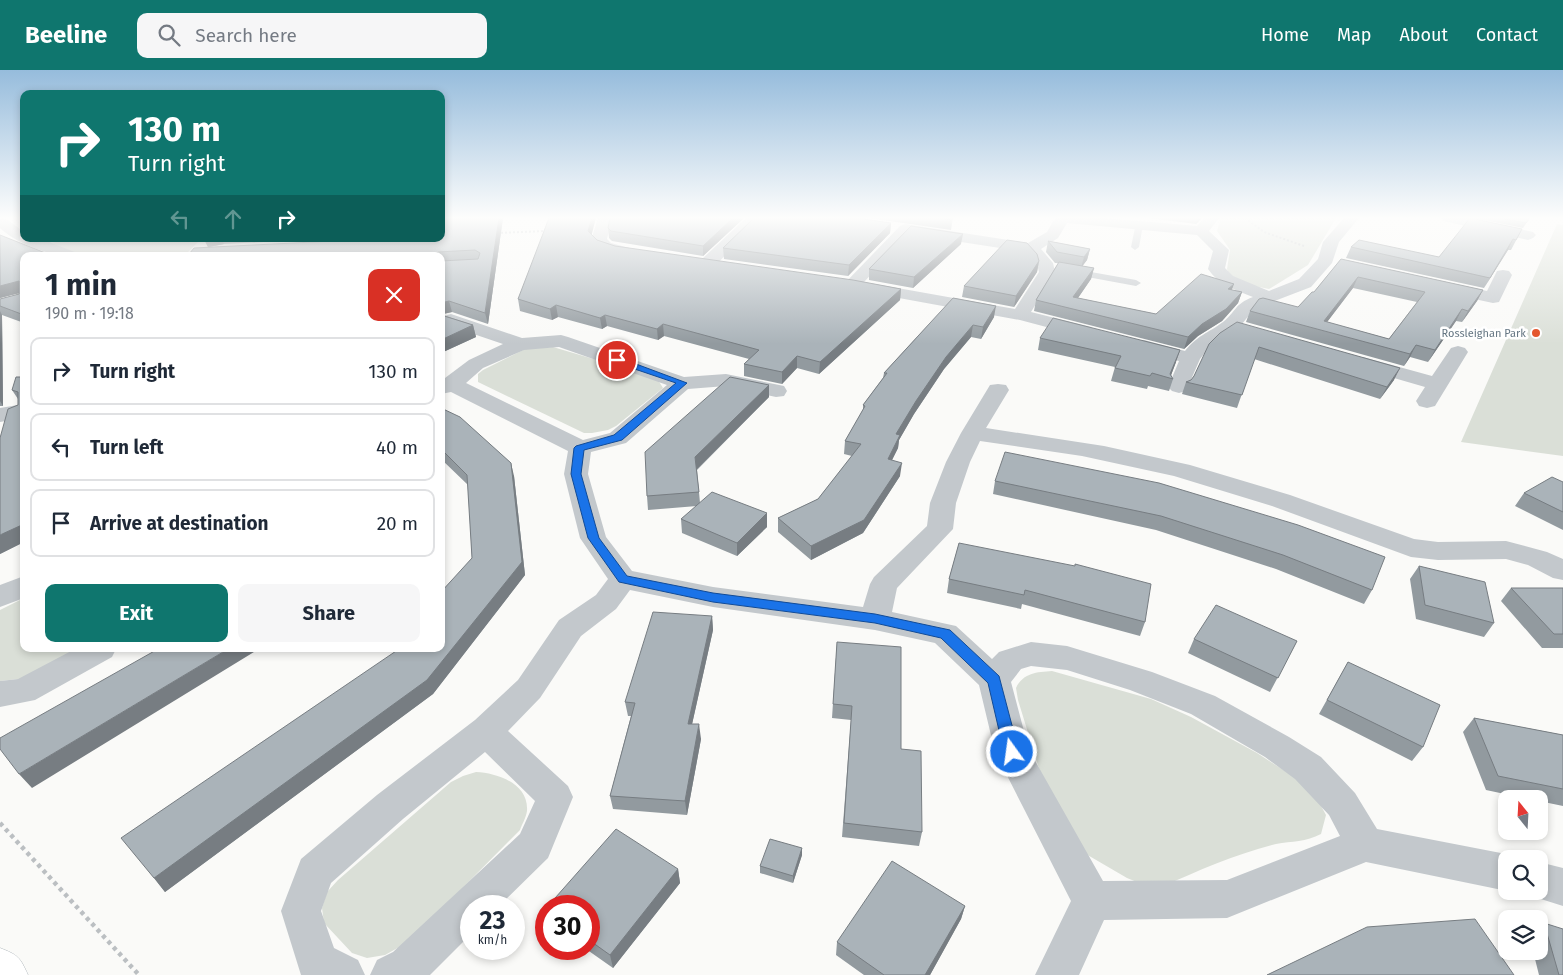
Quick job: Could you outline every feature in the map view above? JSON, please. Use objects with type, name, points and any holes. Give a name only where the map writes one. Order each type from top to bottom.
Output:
[{"type":"street","points":[[701,260],[727,265]]},
{"type":"street","points":[[853,284],[875,260]]},
{"type":"street","points":[[1020,315],[1047,272],[1055,268],[1046,260]]},
{"type":"street","points":[[1218,260],[1216,269],[1227,280],[1269,297]]},
{"type":"street","points":[[1178,387],[1190,358],[1204,341],[1240,328],[1248,305],[1306,283],[1323,260]]},
{"type":"street","points":[[1336,260],[1345,264]]},
{"type":"street","points":[[1428,283],[1490,305],[1503,275]]},
{"type":"street","points":[[833,281],[1020,315],[1105,336]]},
{"type":"street","points":[[450,320],[520,344]]},
{"type":"street","points":[[1124,341],[1190,358]]},
{"type":"street","points":[[682,383],[618,438],[580,448],[447,386],[476,364],[520,344],[561,342],[682,383],[726,380],[776,391]]},
{"type":"street","points":[[1343,357],[1432,393],[1458,352]]},
{"type":"street","points":[[875,619],[884,584],[940,529],[943,503],[958,462],[972,433],[998,390]]},
{"type":"street","points":[[0,415],[20,412]]},
{"type":"street","points":[[972,433],[1029,439],[1149,462],[1232,486],[1411,548],[1438,551],[1506,550],[1537,558],[1563,571]]},
{"type":"street","points":[[580,448],[576,474],[594,538],[623,579],[713,597],[875,619],[945,634],[994,680],[1012,752],[1092,901]]},
{"type":"street","points":[[343,975],[317,962],[301,912],[315,872],[390,807],[487,730],[529,689],[570,628],[606,602],[623,579]]},
{"type":"street","points":[[0,597],[20,588]]},
{"type":"street","points":[[0,694],[24,691],[96,652]]},
{"type":"street","points":[[994,680],[1010,660],[1031,654],[1067,658],[1141,681],[1203,705],[1308,768],[1342,804],[1364,844]]},
{"type":"street","points":[[392,975],[408,967],[534,846],[555,797],[487,730]]},
{"type":"street","points":[[1092,901],[1227,899],[1364,844],[1498,871]]},
{"type":"street","points":[[1548,883],[1563,887]]},
{"type":"street","points":[[1057,975],[1092,901]]},
{"type":"street","points":[[0,970],[5,975]]},
{"type":"lane","points":[[1055,268],[1136,283]]},
{"type":"path","points":[[0,823],[139,975]]},
{"type":"shaded area","points":[[1228,260],[1311,260],[1308,265],[1269,289],[1244,284],[1230,277],[1227,269]]},
{"type":"shaded area","name":"Rossleighan Park","points":[[1541,260],[1563,260],[1563,456],[1461,442]]},
{"type":"shaded area","points":[[553,347],[651,376],[658,380],[663,388],[616,426],[608,430],[584,433],[478,382],[478,374],[483,370],[525,349]]},
{"type":"shaded area","points":[[20,600],[20,652],[75,652],[27,678],[0,681],[0,610]]},
{"type":"shaded area","points":[[1052,671],[1151,699],[1191,717],[1257,753],[1305,784],[1326,815],[1321,834],[1310,839],[1276,844],[1247,853],[1162,887],[1149,887],[1127,878],[1079,850],[1044,785],[1016,688],[1022,679],[1027,676]]},
{"type":"shaded area","points":[[476,772],[494,775],[518,787],[526,802],[527,811],[520,830],[410,941],[385,955],[367,958],[352,953],[324,923],[322,908],[327,892],[338,880],[451,782]]},
{"type":"building","points":[[0,260],[20,260],[20,314],[0,306],[0,299],[19,294],[19,281],[0,286]]},
{"type":"building","points":[[493,260],[485,313],[449,301],[445,302],[445,261]]},
{"type":"building","points":[[533,260],[715,260],[853,280],[901,289],[820,362],[797,356],[782,372],[744,364],[759,350],[663,324],[657,329],[605,315],[600,318],[556,305],[550,309],[518,299]]},
{"type":"building","points":[[814,260],[854,260],[849,265]]},
{"type":"building","points":[[878,260],[933,260],[914,277],[869,269]]},
{"type":"building","points":[[988,260],[1039,260],[1016,296],[964,286]]},
{"type":"building","points":[[1340,260],[1483,290],[1468,311],[1462,309],[1435,350],[1416,345],[1410,354],[1250,311],[1259,299],[1263,298],[1298,307],[1314,292]],"holes":[[[1358,277],[1425,292],[1389,339],[1324,321]]]},
{"type":"building","points":[[1410,260],[1500,260],[1490,278]]},
{"type":"building","points":[[1059,262],[1094,268],[1073,297],[1156,314],[1201,274],[1234,284],[1228,289],[1242,292],[1226,309],[1202,324],[1188,337],[1036,300]]},
{"type":"building","points":[[953,298],[996,306],[983,327],[973,325],[946,357],[916,401],[896,434],[900,435],[888,459],[902,463],[864,520],[811,546],[778,518],[818,499],[861,444],[845,441],[865,406],[863,405],[887,373],[884,373]]},
{"type":"building","points":[[445,316],[473,325],[445,338]]},
{"type":"building","points":[[1053,318],[1180,350],[1170,374],[1173,379],[1152,373],[1150,376],[1115,368],[1121,356],[1040,338]]},
{"type":"building","points":[[1237,322],[1400,368],[1387,387],[1259,347],[1242,395],[1186,382],[1194,376],[1209,344],[1220,333]]},
{"type":"building","points":[[16,377],[20,377],[20,526],[0,535],[0,438],[8,409],[18,405],[18,392],[12,390]]},
{"type":"building","points":[[730,377],[769,385],[695,457],[699,492],[647,496],[645,452]]},
{"type":"building","points":[[445,410],[460,417],[511,463],[522,562],[427,680],[154,878],[121,838],[395,652],[445,652],[445,588],[472,558],[467,475],[445,453]]},
{"type":"building","points":[[1005,452],[1159,483],[1298,525],[1385,557],[1372,590],[1283,555],[1161,516],[995,481]]},
{"type":"building","points":[[1552,477],[1563,482],[1563,512],[1524,493]]},
{"type":"building","points":[[712,492],[767,513],[737,543],[681,519]]},
{"type":"building","points":[[959,543],[1075,566],[1075,564],[1151,584],[1145,622],[1025,590],[1024,595],[949,579]]},
{"type":"building","points":[[1419,566],[1485,582],[1494,623],[1425,605]]},
{"type":"building","points":[[1511,588],[1563,588],[1563,634],[1554,634]]},
{"type":"building","points":[[1216,605],[1297,641],[1278,678],[1194,639]]},
{"type":"building","points":[[653,612],[712,616],[688,724],[699,724],[685,801],[610,796],[635,703],[625,702]]},
{"type":"building","points":[[837,642],[901,647],[901,749],[921,751],[922,832],[844,823],[852,706],[833,704]]},
{"type":"building","points":[[153,652],[223,652],[19,774],[0,749],[0,738]]},
{"type":"building","points":[[1348,662],[1440,705],[1423,747],[1327,700]]},
{"type":"building","points":[[1474,718],[1563,735],[1563,789],[1498,776]]},
{"type":"building","points":[[616,829],[678,869],[610,955],[600,948],[600,895],[558,895]]},
{"type":"building","points":[[770,839],[802,848],[793,876],[760,866]]},
{"type":"building","points":[[892,861],[965,906],[925,975],[884,975],[837,942]]},
{"type":"building","points":[[1475,919],[1498,952],[1498,960],[1504,960],[1514,975],[1267,975],[1367,927]]},
{"type":"building","points":[[1548,924],[1563,929],[1563,975],[1559,975],[1548,937]]},
{"type":"place","name":"Rossleighan Park","points":[[1536,333]]},
{"type":"route","points":[[617,360],[682,383],[618,438],[580,448],[576,474],[584,508],[594,538],[623,579],[713,597],[875,619],[945,634],[994,680],[1012,752]]}]
